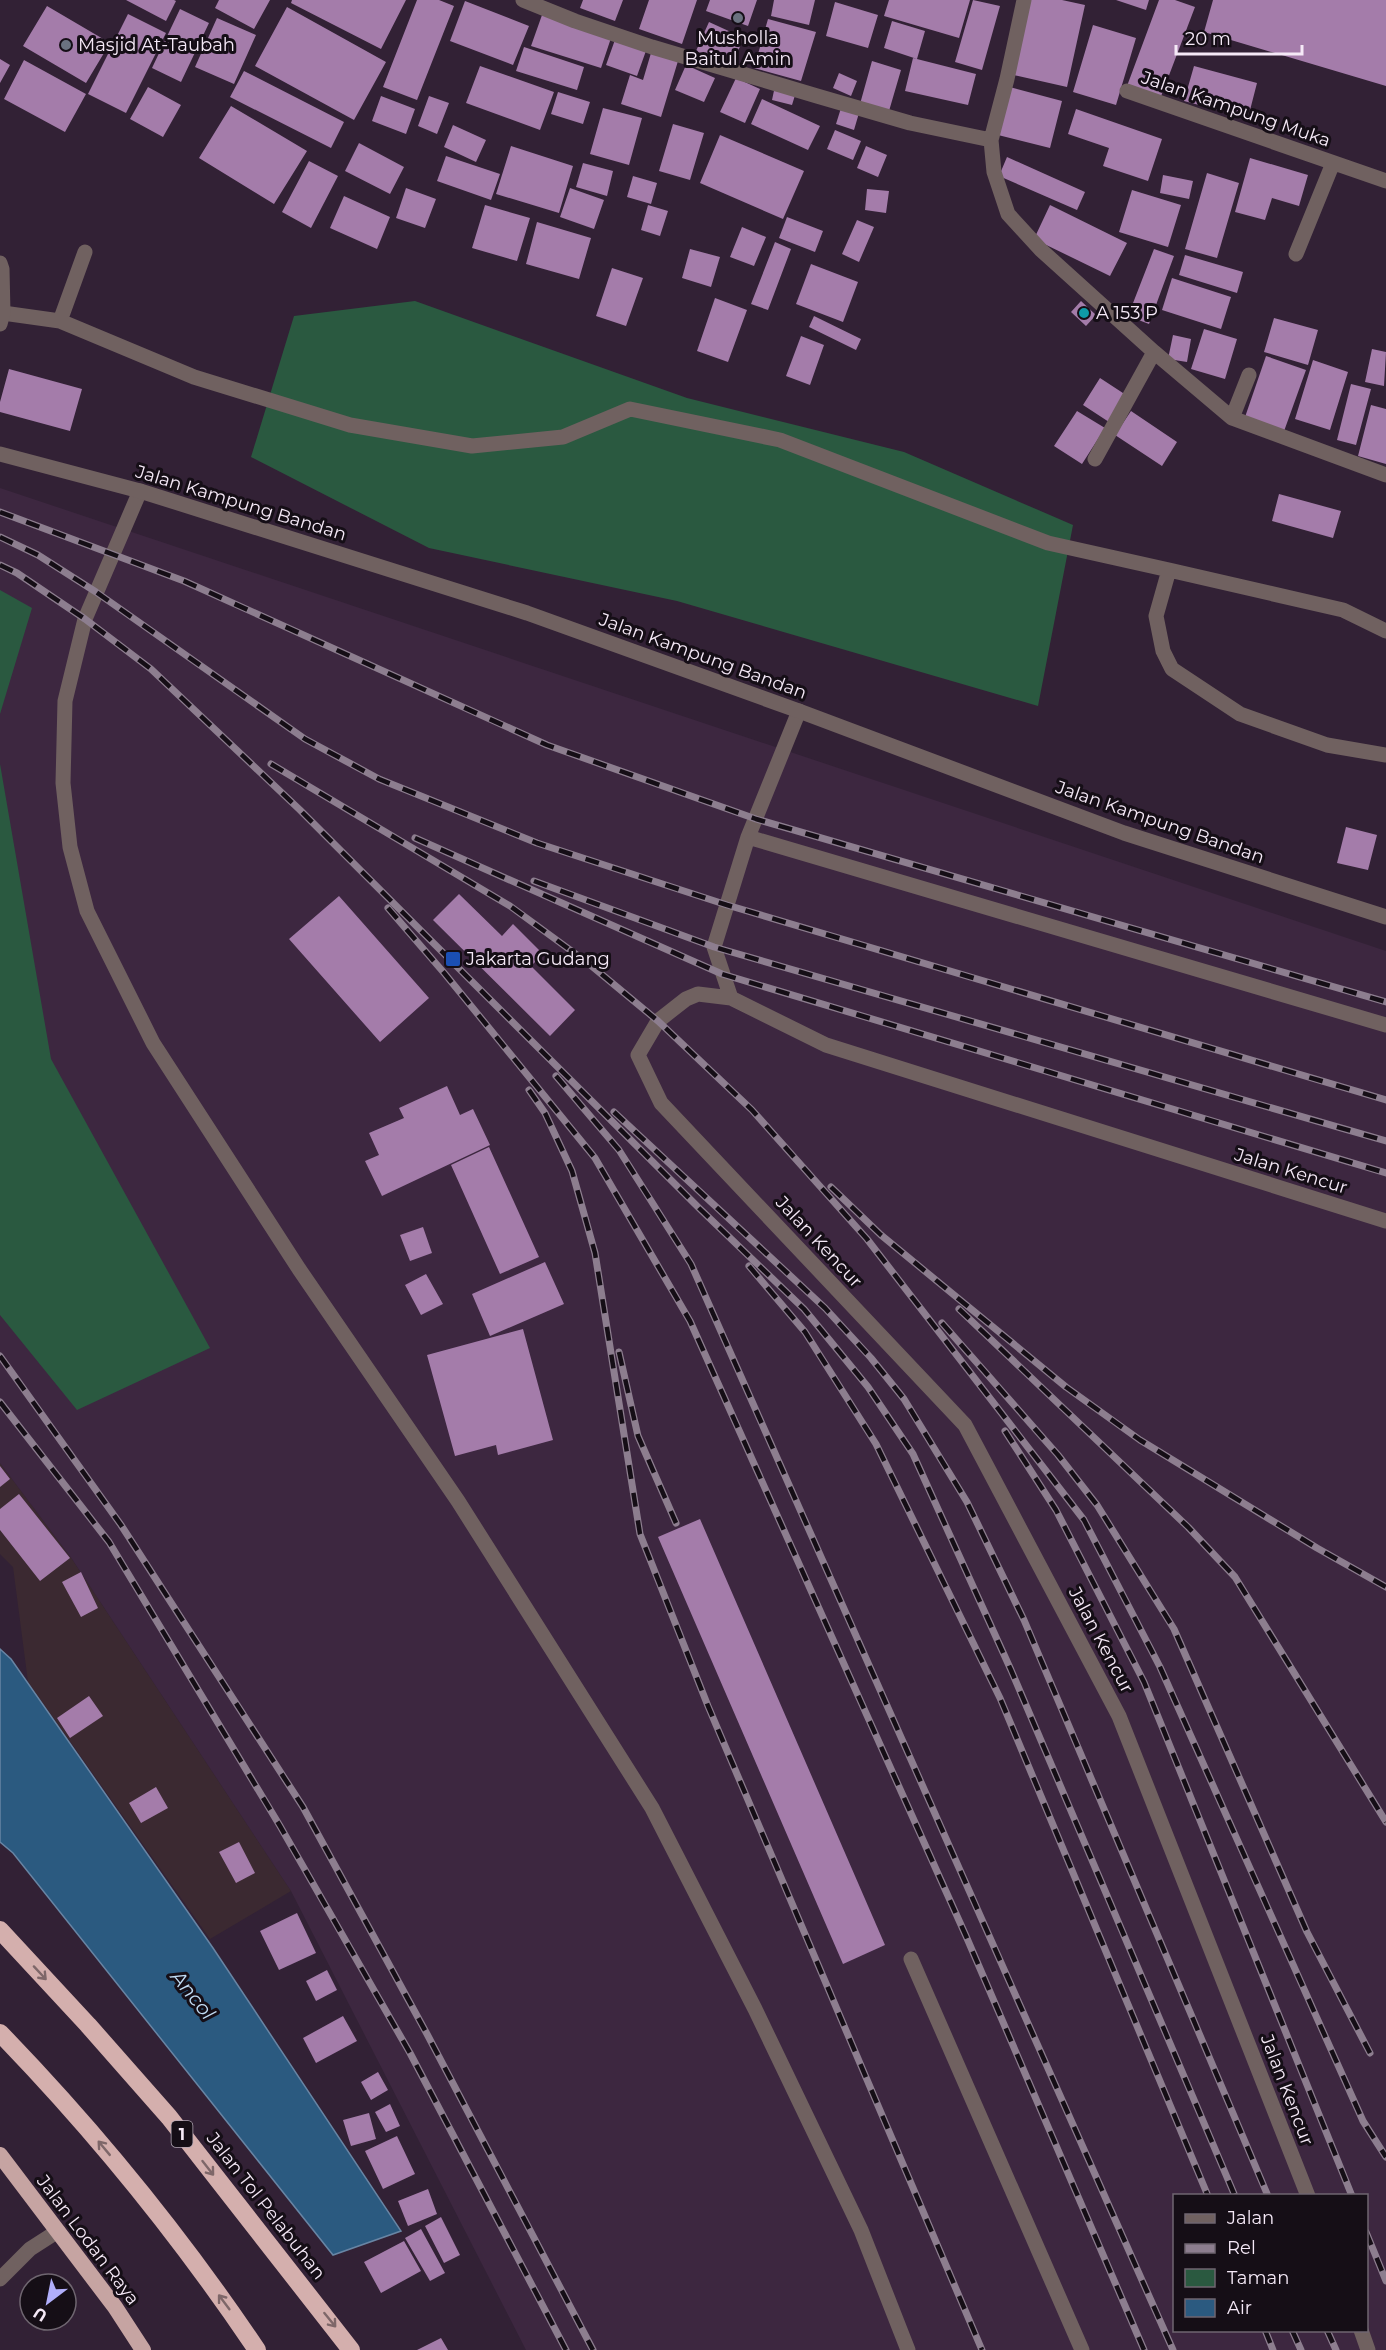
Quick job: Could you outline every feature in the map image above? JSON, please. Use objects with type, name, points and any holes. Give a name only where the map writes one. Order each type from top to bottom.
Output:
[{"type":"highway","name":"Jalan Tol Pelabuhan","points":[[0,1930],[169,2117],[351,2350]]},
{"type":"highway","points":[[0,2033],[47,2082],[145,2197],[230,2310],[257,2350]]},
{"type":"highway","name":"Jalan Lodan Raya","points":[[0,2155],[115,2307],[143,2350]]},
{"type":"street","points":[[523,0],[574,21],[663,50],[910,123],[990,140]]},
{"type":"street","points":[[1024,0],[1007,79],[990,140],[994,172],[1008,214],[1041,250],[1154,352],[1232,418],[1386,475]]},
{"type":"street","name":"Jalan Kampung Muka","points":[[1127,91],[1386,181]]},
{"type":"street","name":"Jalan Kampung Muka","points":[[1296,254],[1333,163]]},
{"type":"street","points":[[60,321],[85,252]]},
{"type":"street","points":[[0,263],[2,319],[60,321],[194,377],[351,424],[472,446],[563,437],[630,409],[780,440],[1048,543],[1343,610],[1386,631]]},
{"type":"street","points":[[1095,459],[1154,352]]},
{"type":"street","points":[[1232,418],[1249,375]]},
{"type":"street","name":"Jalan Kampung Bandan","points":[[0,454],[140,491],[527,613],[799,711],[1124,833],[1386,917]]},
{"type":"street","points":[[140,491],[85,619],[64,701],[63,783],[70,847],[87,911],[153,1043],[299,1269],[458,1501],[652,1808],[755,2009],[856,2219],[908,2350]]},
{"type":"street","points":[[1169,570],[1156,616],[1163,651],[1172,669],[1240,714],[1327,745],[1386,755]]},
{"type":"street","points":[[731,998],[714,947],[748,837],[799,711]]},
{"type":"street","points":[[748,837],[1386,1025]]},
{"type":"street","name":"Jalan Kencur","points":[[1307,2194],[1119,1716],[965,1425],[661,1103],[638,1055],[658,1021],[686,999],[698,994],[731,998],[826,1045],[1386,1221]]},
{"type":"street","points":[[911,1959],[1082,2350]]},
{"type":"street","points":[[0,2279],[30,2248],[58,2231]]},
{"type":"street","points":[[1361,2332],[1368,2350]]},
{"type":"shaded area","points":[[0,488],[1386,951],[1386,2350],[526,2350],[291,1891],[72,1559],[0,1463]]},
{"type":"shaded area","points":[[0,1463],[72,1559],[291,1891],[210,1939],[28,1682],[13,1567],[0,1554]]},
{"type":"green space","points":[[415,301],[687,398],[904,452],[1073,525],[1038,706],[677,601],[429,548],[251,457],[294,316]]},
{"type":"green space","points":[[0,590],[32,608],[0,714]]},
{"type":"green space","points":[[0,764],[51,1059],[210,1348],[77,1410],[0,1315]]},
{"type":"water","name":"Ancol","points":[[0,1649],[11,1659],[213,1948],[401,2231],[333,2255],[13,1853],[0,1842]]},
{"type":"building","points":[[126,0],[174,0],[176,1],[166,21]]},
{"type":"building","points":[[219,0],[270,0],[254,29],[215,8]]},
{"type":"building","points":[[292,0],[406,0],[381,49],[291,3]]},
{"type":"building","points":[[417,0],[439,0],[454,6],[417,100],[383,87]]},
{"type":"building","points":[[583,0],[623,0],[615,21],[580,8]]},
{"type":"building","points":[[649,0],[697,0],[682,44],[639,29]]},
{"type":"building","name":"Musholla Baitul Amin","points":[[710,0],[757,0],[748,26],[706,11]]},
{"type":"building","points":[[774,0],[815,0],[809,25],[771,16]]},
{"type":"building","points":[[889,0],[970,0],[959,38],[884,16]]},
{"type":"building","points":[[973,0],[1000,6],[982,70],[955,62]]},
{"type":"building","points":[[1025,0],[1062,0],[1085,5],[1067,87],[1009,74]]},
{"type":"building","points":[[1116,0],[1149,0],[1146,10]]},
{"type":"building","points":[[1159,0],[1175,0],[1195,7],[1160,99],[1127,86]]},
{"type":"building","points":[[1213,0],[1386,0],[1386,86],[1204,32]]},
{"type":"building","points":[[465,1],[529,26],[513,65],[450,41]]},
{"type":"building","points":[[835,2],[878,15],[868,48],[826,36]]},
{"type":"building","name":"Masjid At-Taubah","points":[[47,6],[110,43],[86,83],[23,46]]},
{"type":"building","points":[[287,7],[386,62],[354,120],[255,66]]},
{"type":"building","points":[[180,9],[209,23],[181,82],[152,68]]},
{"type":"building","points":[[128,14],[166,33],[126,113],[88,94]]},
{"type":"building","points":[[542,15],[611,38],[601,68],[531,46]]},
{"type":"building","points":[[217,18],[256,35],[234,84],[195,67]]},
{"type":"building","points":[[768,19],[816,32],[801,81],[754,68]]},
{"type":"building","points":[[892,21],[925,31],[917,59],[884,48]]},
{"type":"building","points":[[709,22],[744,38],[731,66],[696,51]]},
{"type":"building","points":[[1093,25],[1136,38],[1116,105],[1073,92]]},
{"type":"building","points":[[616,37],[647,48],[637,76],[606,65]]},
{"type":"building","points":[[524,47],[584,67],[577,90],[516,71]]},
{"type":"building","points":[[651,53],[678,61],[661,117],[621,104],[630,75],[643,80]]},
{"type":"building","points":[[913,58],[976,74],[968,105],[905,91]]},
{"type":"building","points":[[0,59],[10,65],[0,83]]},
{"type":"building","points":[[24,60],[86,94],[65,132],[4,99]]},
{"type":"building","points":[[872,61],[901,70],[889,111],[860,104]]},
{"type":"building","points":[[686,65],[715,78],[704,102],[675,90]]},
{"type":"building","points":[[480,66],[554,92],[540,130],[466,103]]},
{"type":"building","points":[[1194,66],[1257,83],[1248,118],[1184,101]]},
{"type":"building","points":[[244,71],[344,122],[331,148],[230,97]]},
{"type":"building","points":[[839,73],[857,81],[851,96],[833,88]]},
{"type":"building","points":[[736,78],[760,89],[745,123],[720,112]]},
{"type":"building","points":[[775,86],[796,92],[792,105],[772,100]]},
{"type":"building","points":[[1006,86],[1062,101],[1050,148],[994,134]]},
{"type":"building","points":[[148,87],[181,105],[163,137],[130,119]]},
{"type":"building","points":[[558,92],[590,102],[583,124],[551,114]]},
{"type":"building","points":[[381,96],[415,109],[406,134],[372,121]]},
{"type":"building","points":[[429,96],[449,103],[437,134],[418,126]]},
{"type":"building","points":[[762,99],[820,126],[808,150],[751,124]]},
{"type":"building","points":[[231,106],[307,151],[274,204],[199,158]]},
{"type":"building","points":[[603,108],[642,118],[629,165],[590,154]]},
{"type":"building","points":[[841,108],[859,113],[854,130],[836,124]]},
{"type":"building","points":[[1076,109],[1162,139],[1148,181],[1103,166],[1109,148],[1068,134]]},
{"type":"building","points":[[673,124],[704,133],[690,180],[659,171]]},
{"type":"building","points":[[453,125],[486,140],[476,162],[444,147]]},
{"type":"building","points":[[835,130],[861,141],[853,160],[827,149]]},
{"type":"building","points":[[720,135],[804,171],[783,219],[700,183]]},
{"type":"building","points":[[359,143],[404,167],[390,194],[345,171]]},
{"type":"building","points":[[511,146],[573,166],[559,213],[496,194]]},
{"type":"building","points":[[866,146],[887,155],[878,177],[857,168]]},
{"type":"building","points":[[446,156],[500,174],[491,200],[437,181]]},
{"type":"building","points":[[1007,157],[1085,192],[1077,210],[999,176]]},
{"type":"building","points":[[1250,158],[1308,175],[1299,206],[1272,198],[1265,220],[1235,212]]},
{"type":"building","points":[[309,161],[338,176],[311,228],[282,212]]},
{"type":"building","points":[[583,163],[613,171],[607,196],[576,187]]},
{"type":"building","points":[[1207,173],[1239,183],[1217,258],[1185,249]]},
{"type":"building","points":[[1163,175],[1193,181],[1189,199],[1160,193]]},
{"type":"building","points":[[633,176],[657,183],[651,204],[627,197]]},
{"type":"building","points":[[406,188],[436,199],[425,228],[396,218]]},
{"type":"building","points":[[570,188],[604,200],[594,229],[560,217]]},
{"type":"building","points":[[867,189],[889,191],[886,213],[865,210]]},
{"type":"building","points":[[1132,190],[1181,205],[1168,247],[1119,232]]},
{"type":"building","points":[[344,196],[390,217],[377,249],[330,228]]},
{"type":"building","points":[[485,205],[530,218],[517,261],[472,248]]},
{"type":"building","points":[[648,205],[668,211],[660,236],[641,230]]},
{"type":"building","points":[[1050,205],[1127,243],[1110,276],[1034,239]]},
{"type":"building","points":[[787,217],[823,231],[815,252],[779,238]]},
{"type":"building","points":[[857,220],[874,227],[859,262],[842,254]]},
{"type":"building","points":[[537,222],[591,238],[579,279],[526,264]]},
{"type":"building","points":[[742,227],[766,237],[754,266],[730,257]]},
{"type":"building","points":[[775,242],[791,249],[768,310],[751,304]]},
{"type":"building","points":[[690,249],[720,257],[711,287],[682,278]]},
{"type":"building","points":[[1154,249],[1174,256],[1149,324],[1128,316]]},
{"type":"building","points":[[1185,255],[1243,272],[1237,293],[1179,275]]},
{"type":"building","points":[[811,264],[858,282],[843,322],[796,304]]},
{"type":"building","points":[[612,268],[643,278],[626,326],[596,316]]},
{"type":"building","points":[[1172,278],[1231,297],[1221,329],[1162,310]]},
{"type":"building","points":[[715,298],[747,310],[728,362],[697,351]]},
{"type":"building","name":"A 153 P","points":[[1081,301],[1096,315],[1086,326],[1071,312]]},
{"type":"building","points":[[814,316],[861,339],[856,350],[809,327]]},
{"type":"building","points":[[1274,318],[1318,330],[1308,365],[1264,352]]},
{"type":"building","points":[[1204,329],[1237,339],[1225,379],[1191,369]]},
{"type":"building","points":[[1173,335],[1191,339],[1187,362],[1168,359]]},
{"type":"building","points":[[801,336],[824,345],[810,385],[786,376]]},
{"type":"building","points":[[1372,349],[1386,352],[1384,386],[1365,382]]},
{"type":"building","points":[[1266,356],[1306,370],[1283,434],[1244,420]]},
{"type":"building","points":[[1313,360],[1348,372],[1330,430],[1295,419]]},
{"type":"building","points":[[9,369],[82,389],[70,431],[0,412],[0,402]]},
{"type":"building","points":[[1100,378],[1126,395],[1109,422],[1083,405]]},
{"type":"building","points":[[1351,384],[1371,389],[1356,445],[1337,440]]},
{"type":"building","points":[[1371,405],[1386,409],[1386,464],[1358,456]]},
{"type":"building","points":[[1077,411],[1105,428],[1082,464],[1054,446]]},
{"type":"building","points":[[1131,411],[1177,442],[1162,466],[1115,435]]},
{"type":"building","points":[[1279,494],[1341,511],[1333,538],[1272,521]]},
{"type":"building","points":[[1346,827],[1377,835],[1368,870],[1337,863]]},
{"type":"building","points":[[459,894],[502,936],[513,924],[543,954],[531,966],[575,1010],[550,1036],[433,920]]},
{"type":"building","points":[[339,896],[429,998],[380,1042],[289,939]]},
{"type":"building","points":[[447,1086],[460,1115],[473,1109],[490,1145],[382,1196],[365,1161],[379,1155],[369,1133],[404,1118],[399,1108]]},
{"type":"building","points":[[489,1147],[539,1257],[500,1274],[451,1165]]},
{"type":"building","points":[[423,1227],[432,1253],[410,1261],[400,1235]]},
{"type":"building","points":[[545,1262],[564,1304],[490,1336],[472,1294]]},
{"type":"building","points":[[426,1274],[443,1304],[421,1315],[405,1285]]},
{"type":"building","points":[[523,1329],[553,1440],[498,1455],[496,1445],[455,1456],[427,1355]]},
{"type":"building","points":[[0,1466],[10,1479],[0,1487]]},
{"type":"building","points":[[19,1494],[70,1558],[40,1581],[0,1530],[0,1509]]},
{"type":"building","points":[[700,1519],[885,1945],[843,1964],[658,1537]]},
{"type":"building","points":[[81,1572],[98,1608],[81,1617],[62,1582]]},
{"type":"building","points":[[89,1696],[103,1716],[70,1738],[57,1718]]},
{"type":"building","points":[[156,1787],[168,1808],[141,1823],[129,1803]]},
{"type":"building","points":[[239,1842],[255,1873],[236,1883],[219,1852]]},
{"type":"building","points":[[297,1913],[316,1953],[279,1970],[260,1931]]},
{"type":"building","points":[[327,1970],[337,1990],[316,2001],[306,1981]]},
{"type":"building","points":[[343,2016],[357,2041],[316,2063],[303,2038]]},
{"type":"building","points":[[378,2072],[388,2090],[371,2100],[361,2082]]},
{"type":"building","points":[[390,2104],[400,2126],[386,2132],[375,2112]]},
{"type":"building","points":[[369,2113],[376,2139],[351,2146],[343,2120]]},
{"type":"building","points":[[397,2136],[415,2174],[383,2189],[365,2151]]},
{"type":"building","points":[[428,2189],[437,2214],[408,2226],[398,2201]]},
{"type":"building","points":[[441,2217],[460,2255],[444,2263],[425,2226]]},
{"type":"building","points":[[421,2229],[445,2273],[430,2281],[405,2238]]},
{"type":"building","points":[[404,2241],[421,2271],[381,2293],[364,2262]]},
{"type":"building","points":[[441,2338],[448,2350],[417,2350]]},
{"type":"railway","points":[[0,512],[184,581],[547,745],[756,819],[1386,1002]]},
{"type":"railway","points":[[0,537],[38,555],[96,592],[305,739],[379,779],[537,843],[727,905],[1386,1100]]},
{"type":"railway","points":[[0,565],[17,573],[85,619],[151,669],[300,810],[700,1209],[804,1309],[868,1387],[913,1454],[1011,1670],[1234,2194]]},
{"type":"railway","points":[[271,764],[510,906],[588,963],[658,1021],[752,1110],[867,1239],[1084,1520],[1160,1667],[1363,2121],[1386,2157]]},
{"type":"railway","points":[[415,838],[722,974],[1386,1173]]},
{"type":"railway","points":[[534,881],[714,947],[1386,1141]]},
{"type":"railway","points":[[388,908],[445,974],[595,1158],[690,1321],[966,1936],[1144,2350]]},
{"type":"railway","points":[[556,1076],[619,1150],[691,1264],[1173,2350]]},
{"type":"railway","points":[[529,1090],[545,1113],[572,1171],[595,1253],[640,1534],[708,1706],[982,2350]]},
{"type":"railway","points":[[614,1112],[825,1308],[871,1358],[904,1399],[967,1502],[1024,1620],[1267,2194]]},
{"type":"railway","points":[[831,1187],[881,1235],[1066,1387],[1140,1440],[1317,1548],[1386,1587]]},
{"type":"railway","points":[[749,1266],[805,1332],[876,1444],[1000,1698],[1207,2194]]},
{"type":"railway","points":[[959,1309],[1188,1527],[1235,1577],[1386,1822]]},
{"type":"railway","points":[[942,1323],[1058,1455],[1097,1505],[1174,1629],[1307,1932],[1370,2053]]},
{"type":"railway","points":[[619,1352],[638,1436],[676,1523]]},
{"type":"railway","points":[[0,1356],[121,1525],[303,1807],[427,2034],[593,2350]]},
{"type":"railway","points":[[0,1402],[109,1542],[280,1826],[410,2053],[566,2350]]},
{"type":"railway","points":[[1005,1431],[1056,1510],[1144,1682],[1351,2194]]},
{"type":"railway","points":[[1368,2237],[1386,2281]]},
{"type":"railway","points":[[1266,2332],[1273,2350]]},
{"type":"railway","points":[[1293,2332],[1301,2350]]},
{"type":"railway","points":[[1328,2332],[1336,2350]]},
{"type":"place","name":"Musholla Baitul Amin","points":[[738,18]]},
{"type":"place","name":"Masjid At-Taubah","points":[[66,45]]},
{"type":"place","name":"A 153 P","points":[[1084,313]]},
{"type":"place","name":"Jakarta Gudang","points":[[453,959]]}]
